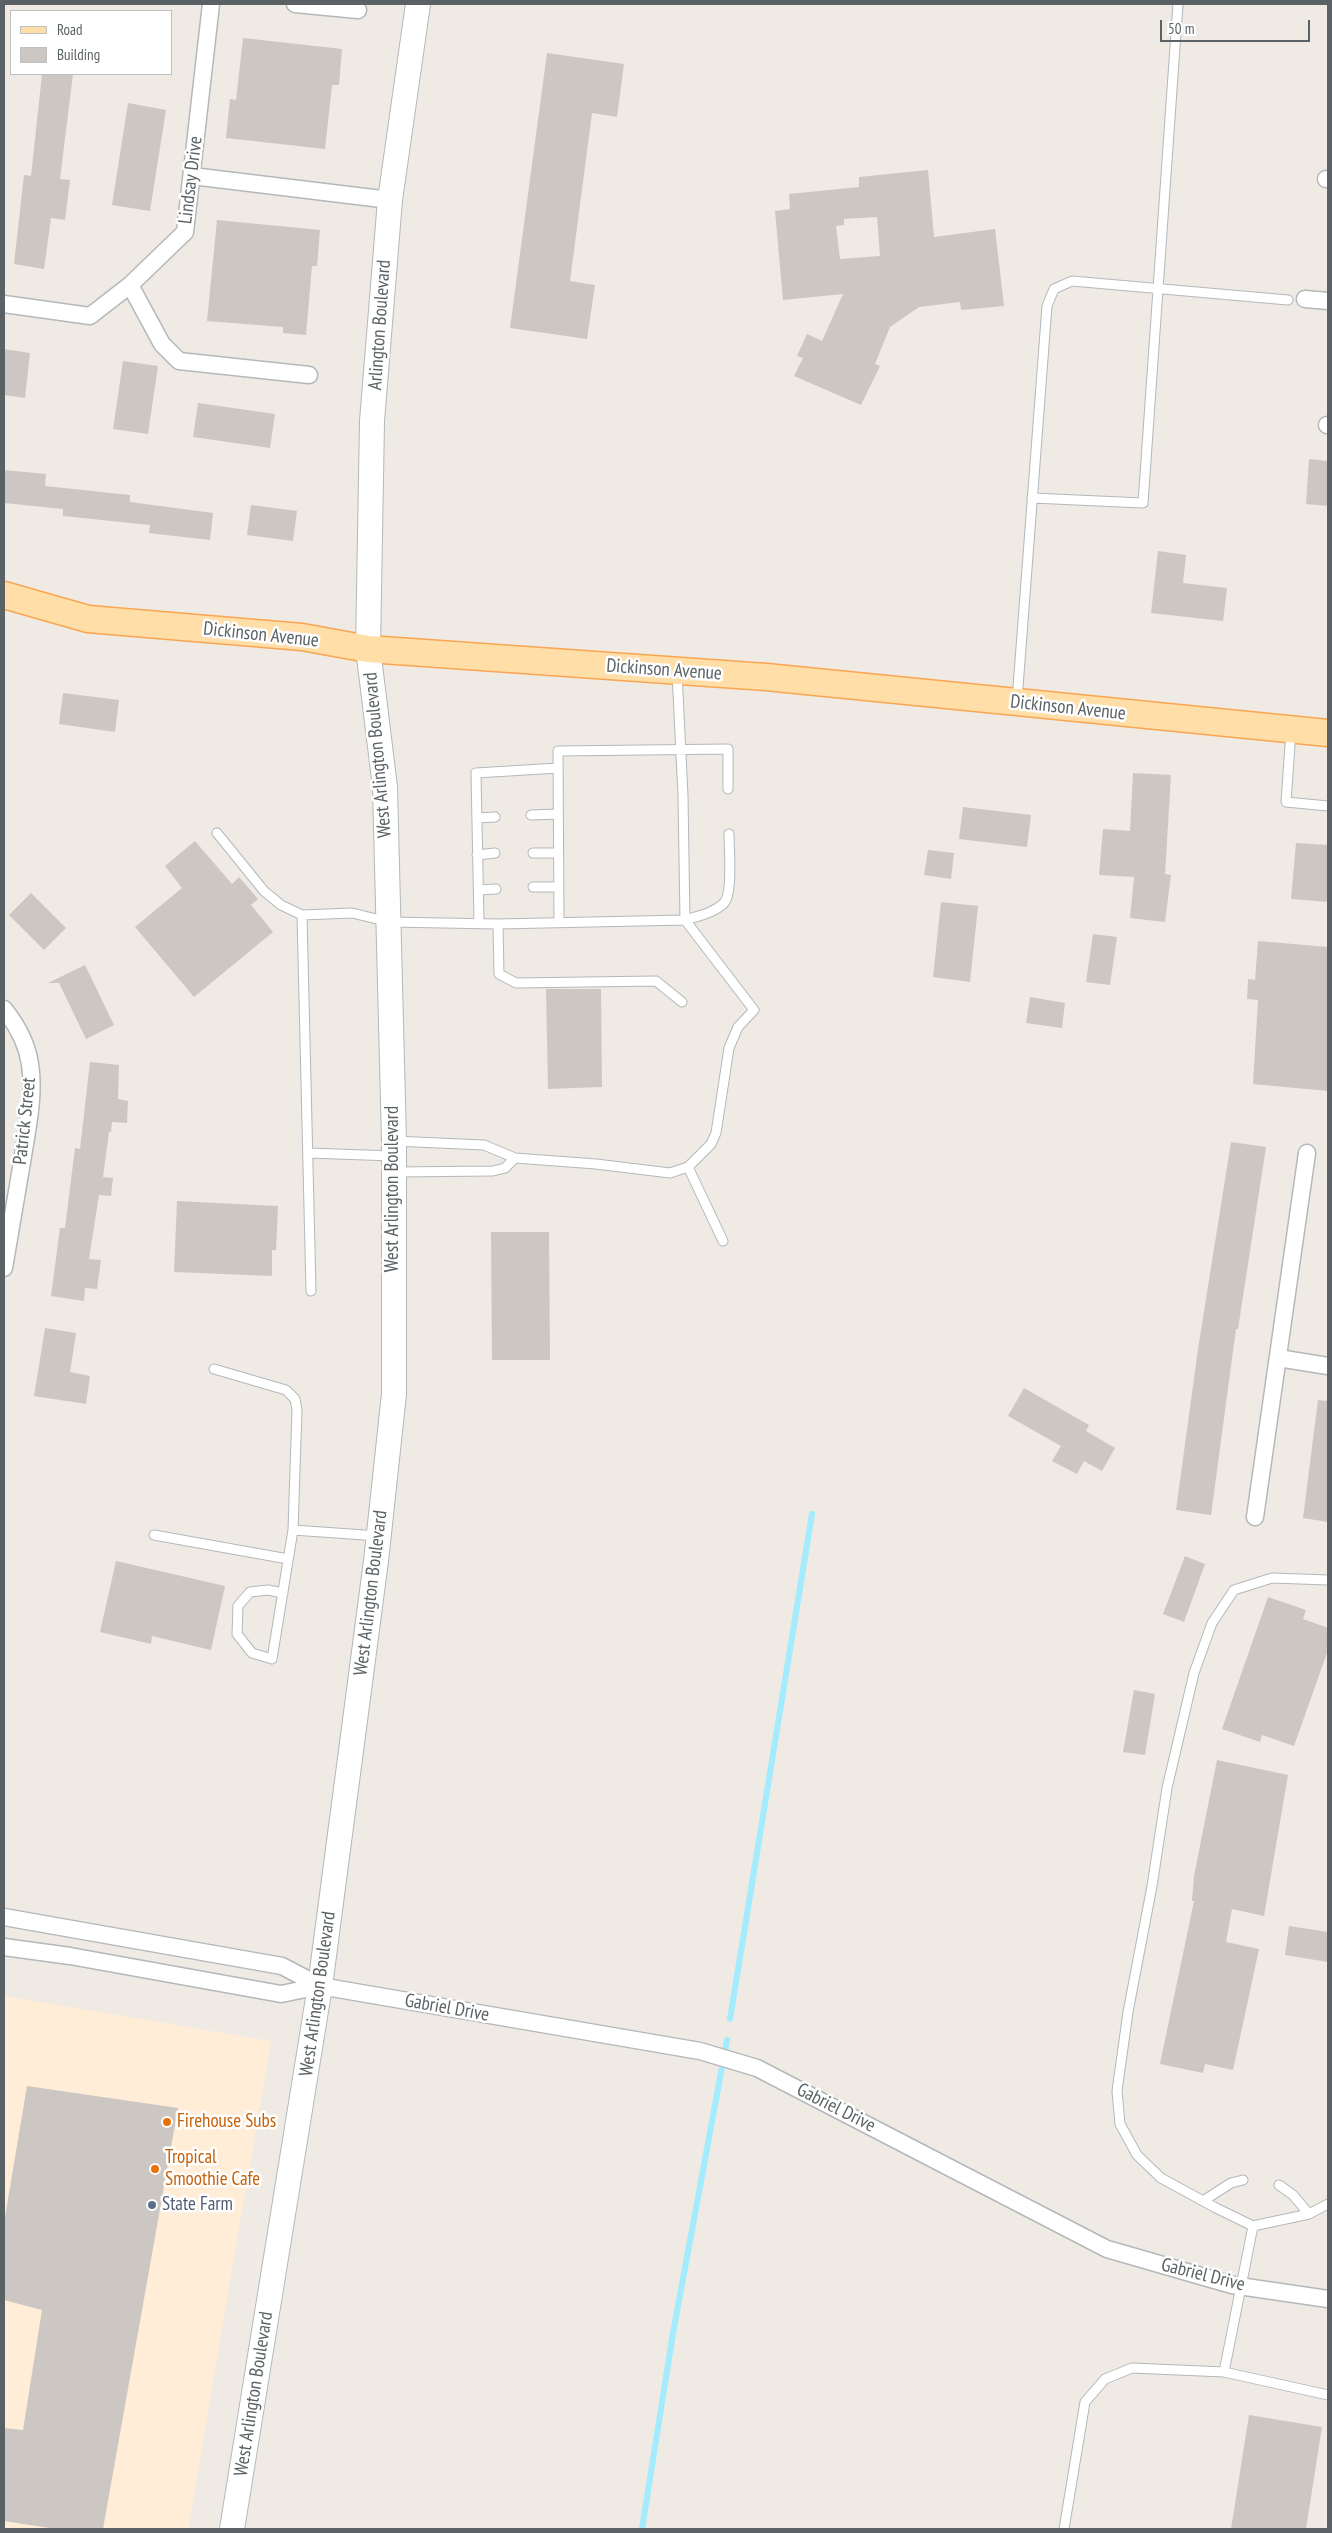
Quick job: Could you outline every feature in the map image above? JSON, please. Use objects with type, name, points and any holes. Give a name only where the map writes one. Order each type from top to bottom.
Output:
[{"type":"main road","name":"Arlington Boulevard","points":[[368,649],[372,421],[390,200],[418,4]]},
{"type":"main road","name":"Dickinson Avenue","points":[[4,595],[88,619],[302,637],[368,649],[766,677],[1328,733]]},
{"type":"main road","name":"West Arlington Boulevard","points":[[232,2529],[320,1986],[379,1536],[394,1394],[394,1156],[385,787],[368,649]]},
{"type":"street","name":"Lindsay Drive","points":[[4,304],[90,316],[130,285],[185,232],[211,4]]},
{"type":"street","points":[[295,4],[358,10]]},
{"type":"street","points":[[192,176],[390,200]]},
{"type":"street","points":[[130,285],[162,344],[179,361],[309,375]]},
{"type":"street","points":[[1296,300],[1328,301]]},
{"type":"street","name":"Patrick Street","points":[[4,1009],[13,1020],[23,1042],[30,1062],[32,1088],[28,1124],[4,1268]]},
{"type":"street","points":[[1255,1517],[1307,1153]]},
{"type":"street","points":[[1278,1358],[1328,1366]]},
{"type":"street","points":[[4,1918],[282,1966],[320,1986]]},
{"type":"street","points":[[4,1947],[70,1956],[281,1994],[320,1986]]},
{"type":"street","name":"Gabriel Drive","points":[[320,1986],[700,2051],[757,2068],[1107,2249],[1242,2286],[1328,2299]]},
{"type":"lane","points":[[1032,498],[1143,503],[1178,4]]},
{"type":"lane","points":[[1017,703],[1047,306],[1054,288],[1072,281],[1296,300]]},
{"type":"lane","points":[[394,1156],[484,1145],[515,1158],[596,1164],[670,1173],[688,1167],[711,1144],[716,1133],[729,1048],[738,1027],[754,1010],[685,920],[677,672]]},
{"type":"lane","points":[[1291,730],[1286,802],[1328,806]]},
{"type":"lane","points":[[559,922],[558,751],[728,749],[728,789]]},
{"type":"lane","points":[[479,922],[476,772],[558,768]]},
{"type":"lane","points":[[531,815],[558,814]]},
{"type":"lane","points":[[477,818],[495,817]]},
{"type":"lane","points":[[216,833],[264,891],[282,905],[302,915],[352,913],[389,922],[479,922],[498,924],[685,920],[714,910],[726,902],[729,890],[729,834]]},
{"type":"lane","points":[[478,855],[495,853]]},
{"type":"lane","points":[[533,853],[558,853]]},
{"type":"lane","points":[[533,887],[558,887]]},
{"type":"lane","points":[[479,890],[496,890]]},
{"type":"lane","points":[[302,915],[311,1291]]},
{"type":"lane","points":[[498,924],[498,974],[516,983],[656,982],[682,1002]]},
{"type":"lane","points":[[309,1153],[394,1156],[493,1171],[505,1168],[515,1158]]},
{"type":"lane","points":[[688,1167],[723,1241]]},
{"type":"lane","points":[[214,1369],[286,1390],[295,1399],[297,1410],[293,1530],[288,1559],[283,1592],[272,1659],[252,1653],[236,1634],[238,1606],[250,1592],[268,1590],[283,1592]]},
{"type":"lane","points":[[293,1530],[379,1536]]},
{"type":"lane","points":[[154,1535],[288,1559]]},
{"type":"lane","points":[[1328,1580],[1272,1578],[1234,1590],[1212,1623],[1194,1672],[1167,1788],[1152,1886],[1127,2021],[1117,2092],[1120,2124],[1137,2154],[1161,2178],[1204,2201],[1254,2226],[1309,2214],[1328,2204]]},
{"type":"lane","points":[[1204,2201],[1231,2183],[1243,2180]]},
{"type":"lane","points":[[1279,2185],[1293,2195],[1309,2214]]},
{"type":"lane","points":[[1224,2372],[1254,2226]]},
{"type":"lane","points":[[1064,2529],[1085,2402],[1105,2379],[1132,2368],[1224,2372],[1328,2395]]},
{"type":"shaded area","points":[[4,1996],[271,2041],[188,2529],[4,2529]]},
{"type":"building","points":[[243,38],[342,49],[339,85],[332,85],[325,149],[226,138],[230,99],[236,100]]},
{"type":"building","points":[[547,53],[624,64],[617,117],[592,113],[570,281],[595,285],[587,339],[510,328]]},
{"type":"building","points":[[42,75],[73,75],[60,179],[70,180],[65,220],[51,218],[44,269],[14,264],[24,175],[31,176]]},
{"type":"building","points":[[128,103],[166,110],[150,211],[112,205]]},
{"type":"building","points":[[928,170],[934,237],[995,229],[1004,306],[961,310],[960,302],[919,307],[890,327],[875,364],[880,366],[861,405],[794,376],[803,358],[797,356],[807,334],[822,341],[843,294],[783,300],[775,211],[790,209],[789,194],[859,187],[859,177]],"holes":[[[877,217],[880,256],[840,259],[836,226],[844,225],[844,219]]]},
{"type":"building","points":[[217,220],[320,230],[317,266],[312,266],[306,335],[283,333],[283,327],[207,321]]},
{"type":"building","points":[[4,349],[30,353],[25,398],[4,395]]},
{"type":"building","points":[[123,361],[158,366],[148,434],[113,429]]},
{"type":"building","points":[[198,403],[275,414],[270,448],[193,437]]},
{"type":"building","points":[[1309,459],[1328,461],[1328,506],[1306,504]]},
{"type":"building","points":[[4,470],[46,474],[45,486],[130,495],[130,502],[213,513],[210,540],[149,533],[150,525],[63,516],[63,509],[4,503]]},
{"type":"building","points":[[251,505],[297,511],[293,541],[247,535]]},
{"type":"building","points":[[1158,551],[1186,555],[1183,583],[1227,588],[1223,621],[1151,613]]},
{"type":"building","points":[[63,693],[119,700],[115,732],[59,724]]},
{"type":"building","points":[[1133,773],[1171,775],[1165,874],[1171,875],[1165,922],[1130,918],[1134,877],[1099,875],[1103,829],[1130,831]]},
{"type":"building","points":[[963,807],[1031,815],[1027,847],[959,839]]},
{"type":"building","points":[[195,841],[232,884],[239,877],[258,899],[251,905],[273,932],[194,997],[135,927],[182,888],[165,866]]},
{"type":"building","points":[[1296,843],[1328,845],[1328,902],[1291,899]]},
{"type":"building","points":[[928,850],[954,853],[951,879],[924,875]]},
{"type":"building","points":[[31,893],[66,928],[44,950],[9,915]]},
{"type":"building","points":[[941,902],[978,906],[970,982],[933,977]]},
{"type":"building","points":[[1093,934],[1117,937],[1110,985],[1086,982]]},
{"type":"building","points":[[1258,941],[1328,947],[1328,1091],[1253,1084],[1258,1000],[1247,999],[1248,979],[1255,980]]},
{"type":"building","points":[[85,965],[114,1025],[86,1039],[59,983],[48,983]]},
{"type":"building","points":[[546,989],[601,989],[602,1087],[548,1089]]},
{"type":"building","points":[[1030,997],[1065,1003],[1062,1028],[1026,1023]]},
{"type":"building","points":[[90,1062],[119,1065],[118,1099],[128,1101],[127,1123],[112,1122],[111,1132],[109,1132],[103,1177],[113,1178],[111,1196],[99,1195],[89,1259],[101,1260],[97,1289],[85,1288],[84,1301],[51,1296],[60,1228],[65,1228],[75,1148],[80,1149]]},
{"type":"building","points":[[1231,1142],[1266,1147],[1238,1329],[1236,1329],[1211,1515],[1176,1510],[1198,1349]]},
{"type":"building","points":[[177,1201],[278,1206],[276,1250],[272,1250],[272,1276],[174,1272]]},
{"type":"building","points":[[491,1232],[549,1232],[550,1360],[492,1360]]},
{"type":"building","points":[[45,1328],[76,1333],[70,1372],[90,1376],[86,1404],[34,1396]]},
{"type":"building","points":[[1024,1388],[1089,1425],[1086,1431],[1115,1448],[1102,1471],[1084,1461],[1077,1474],[1052,1461],[1061,1446],[1008,1416]]},
{"type":"building","points":[[1318,1400],[1328,1401],[1328,1522],[1303,1518]]},
{"type":"building","points":[[1185,1556],[1205,1564],[1184,1622],[1163,1614]]},
{"type":"building","points":[[116,1561],[225,1586],[211,1650],[152,1636],[151,1644],[100,1632]]},
{"type":"building","points":[[1268,1597],[1306,1610],[1303,1619],[1328,1628],[1328,1650],[1294,1746],[1262,1735],[1260,1742],[1222,1729]]},
{"type":"building","points":[[1134,1690],[1155,1694],[1145,1755],[1123,1752]]},
{"type":"building","points":[[1217,1760],[1288,1775],[1264,1916],[1232,1909],[1226,1942],[1259,1949],[1233,2070],[1205,2064],[1203,2073],[1160,2064],[1194,1901],[1192,1901],[1194,1876]]},
{"type":"building","points":[[1289,1926],[1328,1932],[1328,1962],[1285,1955]]},
{"type":"building","points":[[27,2086],[178,2108],[103,2529],[56,2529],[4,2521],[4,2428],[23,2430],[42,2310],[4,2300],[4,2223]]},
{"type":"building","points":[[1249,2415],[1322,2427],[1306,2529],[1231,2529]]},
{"type":"waterway","points":[[730,2019],[812,1514]]},
{"type":"waterway","points":[[642,2529],[673,2333],[727,2040]]},
{"type":"place","name":"Firehouse Subs","points":[[167,2122]]},
{"type":"place","name":"Tropical Smoothie Cafe","points":[[155,2169]]},
{"type":"place","name":"State Farm","points":[[152,2205]]}]
